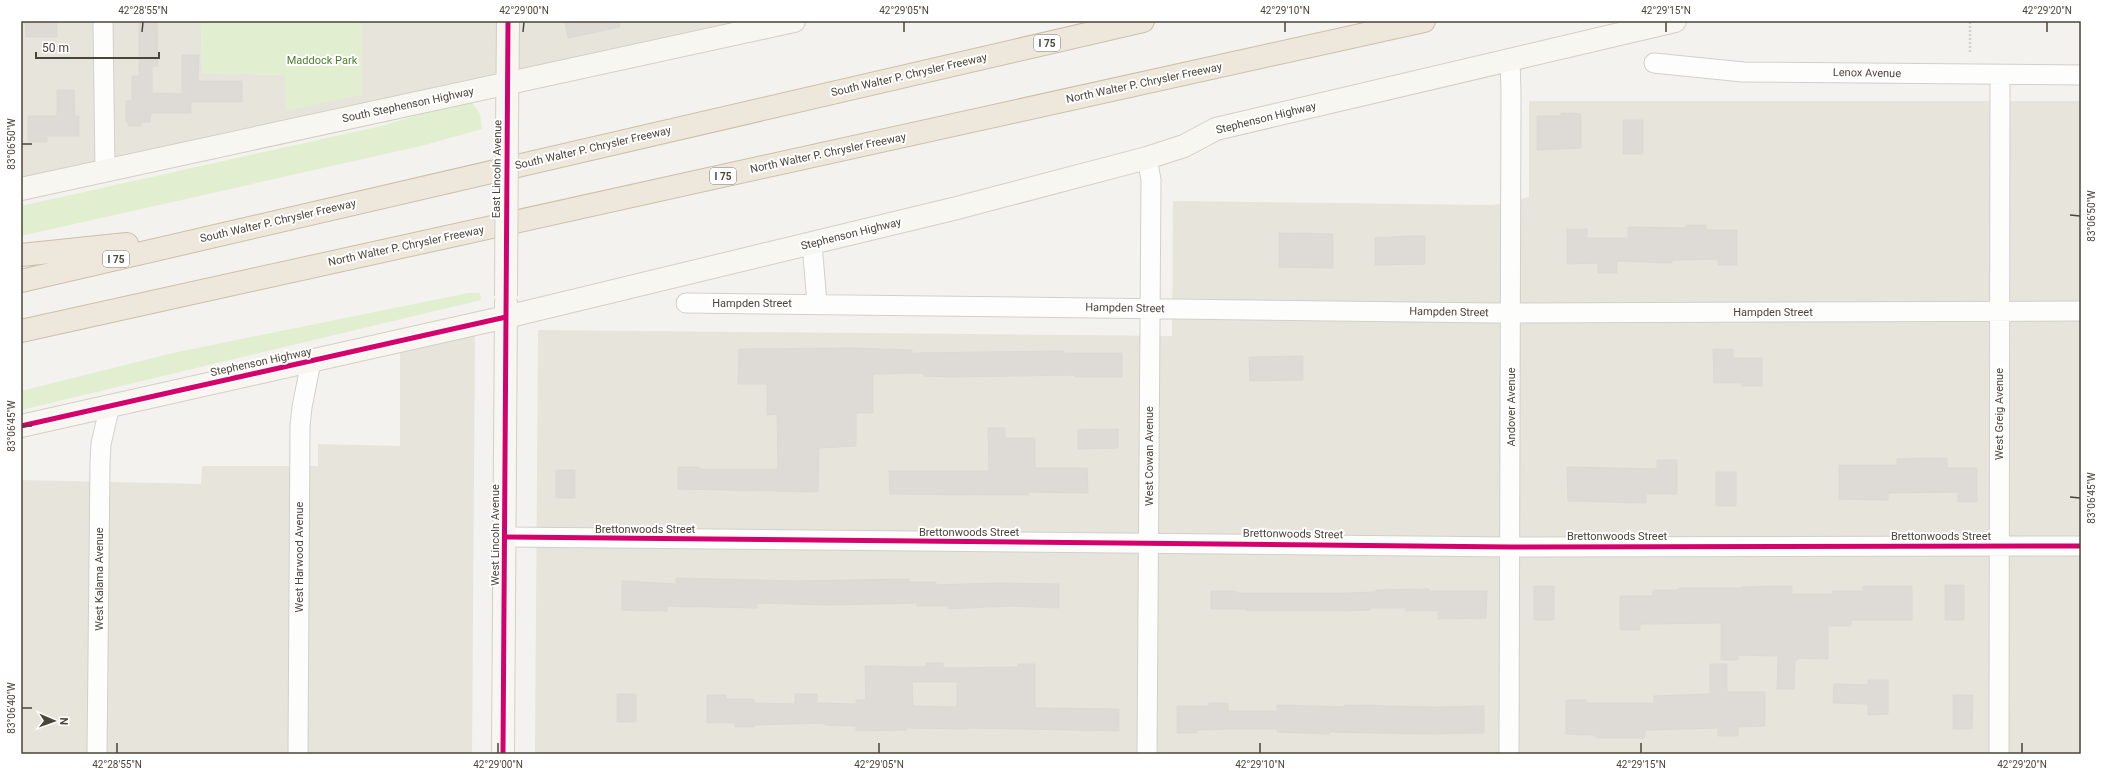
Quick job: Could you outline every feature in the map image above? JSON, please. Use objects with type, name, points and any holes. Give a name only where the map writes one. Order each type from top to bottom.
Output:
[{"type":"highway","name":"South Walter P. Chrysler Freeway","points":[[21,281],[1143,21]]},
{"type":"highway","name":"North Walter P. Chrysler Freeway","points":[[21,331],[1424,21]]},
{"type":"highway","points":[[21,255],[212,236]]},
{"type":"main road","name":"East Lincoln Avenue","points":[[506,317],[508,21]]},
{"type":"main road","name":"South Stephenson Highway","points":[[21,189],[508,83],[622,60],[729,28],[794,21]]},
{"type":"main road","name":"Stephenson Highway","points":[[21,426],[110,405],[311,362],[812,244],[957,208],[1146,158],[1184,146],[1216,129],[1675,21]]},
{"type":"main road","name":"West Lincoln Avenue","points":[[503,754],[506,317]]},
{"type":"street","points":[[103,21],[104,151],[106,170]]},
{"type":"street","name":"Andover Avenue","points":[[1509,754],[1511,546],[1510,60]]},
{"type":"street","name":"Lenox Avenue","points":[[1654,63],[1742,72],[2081,75]]},
{"type":"street","name":"West Greig Avenue","points":[[1999,754],[2000,75]]},
{"type":"street","name":"West Cowan Avenue","points":[[1146,158],[1151,180],[1147,754]]},
{"type":"street","points":[[812,244],[817,304]]},
{"type":"street","name":"Hampden Street","points":[[686,303],[1511,313],[2081,311]]},
{"type":"street","name":"West Harwood Avenue","points":[[298,754],[300,426],[302,407],[311,362]]},
{"type":"street","name":"West Kalama Avenue","points":[[98,754],[100,462],[101,444],[110,405]]},
{"type":"street","name":"Brettonwoods Street","points":[[505,537],[1511,546],[2081,546]]},
{"type":"path","points":[[1970,21],[1970,52]]},
{"type":"shaded area","points":[[21,21],[201,21],[202,73],[286,75],[286,110],[362,94],[362,21],[741,21],[21,177]]},
{"type":"shaded area","points":[[1529,101],[2081,101],[2081,754],[535,754],[538,330],[1172,336],[1173,201],[1493,205],[1529,197]]},
{"type":"shaded area","points":[[475,333],[472,754],[21,754],[21,480],[201,484],[202,466],[318,466],[318,444],[400,446],[400,350]]},
{"type":"green space","name":"Maddock Park","points":[[201,21],[362,21],[362,94],[286,111],[285,75],[202,73]]},
{"type":"green space","points":[[470,100],[480,114],[482,129],[421,146],[21,236],[21,206],[381,126]]},
{"type":"green space","points":[[468,293],[480,293],[481,300],[21,410],[21,391],[173,353]]},
{"type":"building","points":[[25,21],[57,21],[57,37],[26,37]]},
{"type":"building","points":[[139,21],[157,21],[158,66],[152,66],[152,93],[182,94],[182,55],[199,55],[198,81],[242,81],[242,102],[191,102],[191,113],[151,113],[150,122],[141,122],[141,126],[128,126],[128,122],[126,122],[126,101],[132,101],[132,76],[139,76]]},
{"type":"building","points":[[565,21],[619,21],[620,27],[568,38]]},
{"type":"building","points":[[57,90],[74,90],[75,116],[79,116],[79,136],[47,136],[47,142],[28,142],[28,116],[57,116]]},
{"type":"building","points":[[1561,113],[1581,114],[1581,148],[1537,150],[1537,116],[1561,116]]},
{"type":"building","points":[[1623,120],[1643,120],[1643,154],[1623,154]]},
{"type":"building","points":[[1686,225],[1706,225],[1706,230],[1737,230],[1737,265],[1718,265],[1718,259],[1672,260],[1672,263],[1617,261],[1617,273],[1598,273],[1598,263],[1567,264],[1567,229],[1587,229],[1587,238],[1628,238],[1628,227],[1686,228]]},
{"type":"building","points":[[1279,233],[1333,234],[1333,268],[1279,267]]},
{"type":"building","points":[[1425,236],[1425,264],[1375,265],[1375,238]]},
{"type":"building","points":[[851,348],[912,350],[912,353],[1064,351],[1064,353],[1122,353],[1122,377],[1075,377],[1075,375],[954,377],[924,376],[924,373],[873,374],[873,413],[856,413],[856,446],[819,448],[818,492],[678,489],[678,467],[699,467],[699,469],[778,469],[777,414],[767,415],[767,384],[738,384],[739,349]]},
{"type":"building","points":[[1713,349],[1733,349],[1733,358],[1762,358],[1762,386],[1742,386],[1742,383],[1714,383]]},
{"type":"building","points":[[1303,356],[1303,380],[1250,381],[1249,357]]},
{"type":"building","points":[[988,428],[1005,428],[1005,438],[1035,438],[1035,468],[1087,468],[1088,493],[1029,492],[1029,495],[890,494],[889,471],[989,471]]},
{"type":"building","points":[[1118,429],[1118,448],[1078,449],[1078,430]]},
{"type":"building","points":[[1947,458],[1947,468],[1977,468],[1977,502],[1958,502],[1958,492],[1888,493],[1888,500],[1839,499],[1839,465],[1897,465],[1897,459]]},
{"type":"building","points":[[1657,460],[1677,460],[1677,494],[1646,494],[1646,503],[1568,501],[1567,467],[1657,469]]},
{"type":"building","points":[[556,470],[575,470],[575,498],[556,498]]},
{"type":"building","points":[[1716,472],[1736,472],[1736,506],[1716,506]]},
{"type":"building","points":[[676,578],[798,581],[909,579],[909,582],[936,582],[936,585],[999,583],[1059,584],[1059,608],[1008,606],[948,609],[948,606],[917,606],[917,603],[829,605],[757,603],[757,608],[667,606],[667,611],[622,610],[622,581],[676,584]]},
{"type":"building","points":[[1945,585],[1964,585],[1964,620],[1945,620]]},
{"type":"building","points":[[1534,586],[1554,586],[1554,620],[1534,620]]},
{"type":"building","points":[[1792,586],[1792,594],[1832,594],[1832,591],[1863,591],[1863,586],[1912,586],[1912,620],[1851,620],[1851,626],[1828,626],[1828,659],[1798,658],[1798,660],[1795,660],[1794,689],[1777,689],[1778,656],[1738,655],[1738,660],[1721,660],[1721,623],[1640,624],[1640,630],[1620,630],[1620,596],[1653,596],[1653,590],[1679,590],[1679,588],[1742,588]]},
{"type":"building","points":[[1429,589],[1429,591],[1487,591],[1486,618],[1438,619],[1438,611],[1406,611],[1406,608],[1370,608],[1370,610],[1338,611],[1247,611],[1247,609],[1211,609],[1211,591],[1236,591],[1236,593],[1346,593],[1376,592],[1376,590]]},
{"type":"building","points":[[926,663],[943,663],[943,668],[1018,667],[1018,664],[1035,664],[1035,708],[1119,709],[1119,731],[906,728],[906,730],[856,731],[856,726],[825,725],[825,723],[735,727],[735,723],[707,723],[707,695],[726,695],[726,699],[754,699],[754,703],[795,704],[795,694],[817,694],[817,703],[856,704],[856,700],[866,700],[865,666],[926,667]],"holes":[[[912,682],[957,682],[957,707],[913,706]]]},
{"type":"building","points":[[1710,664],[1727,664],[1727,692],[1765,692],[1765,726],[1738,727],[1738,736],[1718,736],[1718,728],[1645,730],[1645,738],[1596,738],[1596,735],[1566,734],[1566,700],[1586,700],[1586,703],[1654,703],[1654,696],[1710,694]]},
{"type":"building","points":[[1868,680],[1888,680],[1888,714],[1868,715],[1868,704],[1833,703],[1834,684],[1868,685]]},
{"type":"building","points":[[617,694],[636,694],[636,722],[617,722]]},
{"type":"building","points":[[1953,695],[1973,695],[1972,729],[1953,729]]},
{"type":"building","points":[[1209,703],[1228,703],[1228,711],[1277,711],[1277,705],[1344,707],[1344,705],[1435,707],[1484,706],[1484,733],[1423,734],[1329,732],[1329,734],[1277,732],[1277,729],[1228,729],[1197,730],[1197,733],[1177,733],[1177,706],[1209,706]]},
{"type":"cycle path","points":[[503,754],[508,21]]},
{"type":"cycle path","points":[[21,426],[506,317]]},
{"type":"cycle path","points":[[505,537],[1511,547],[2081,546]]}]
